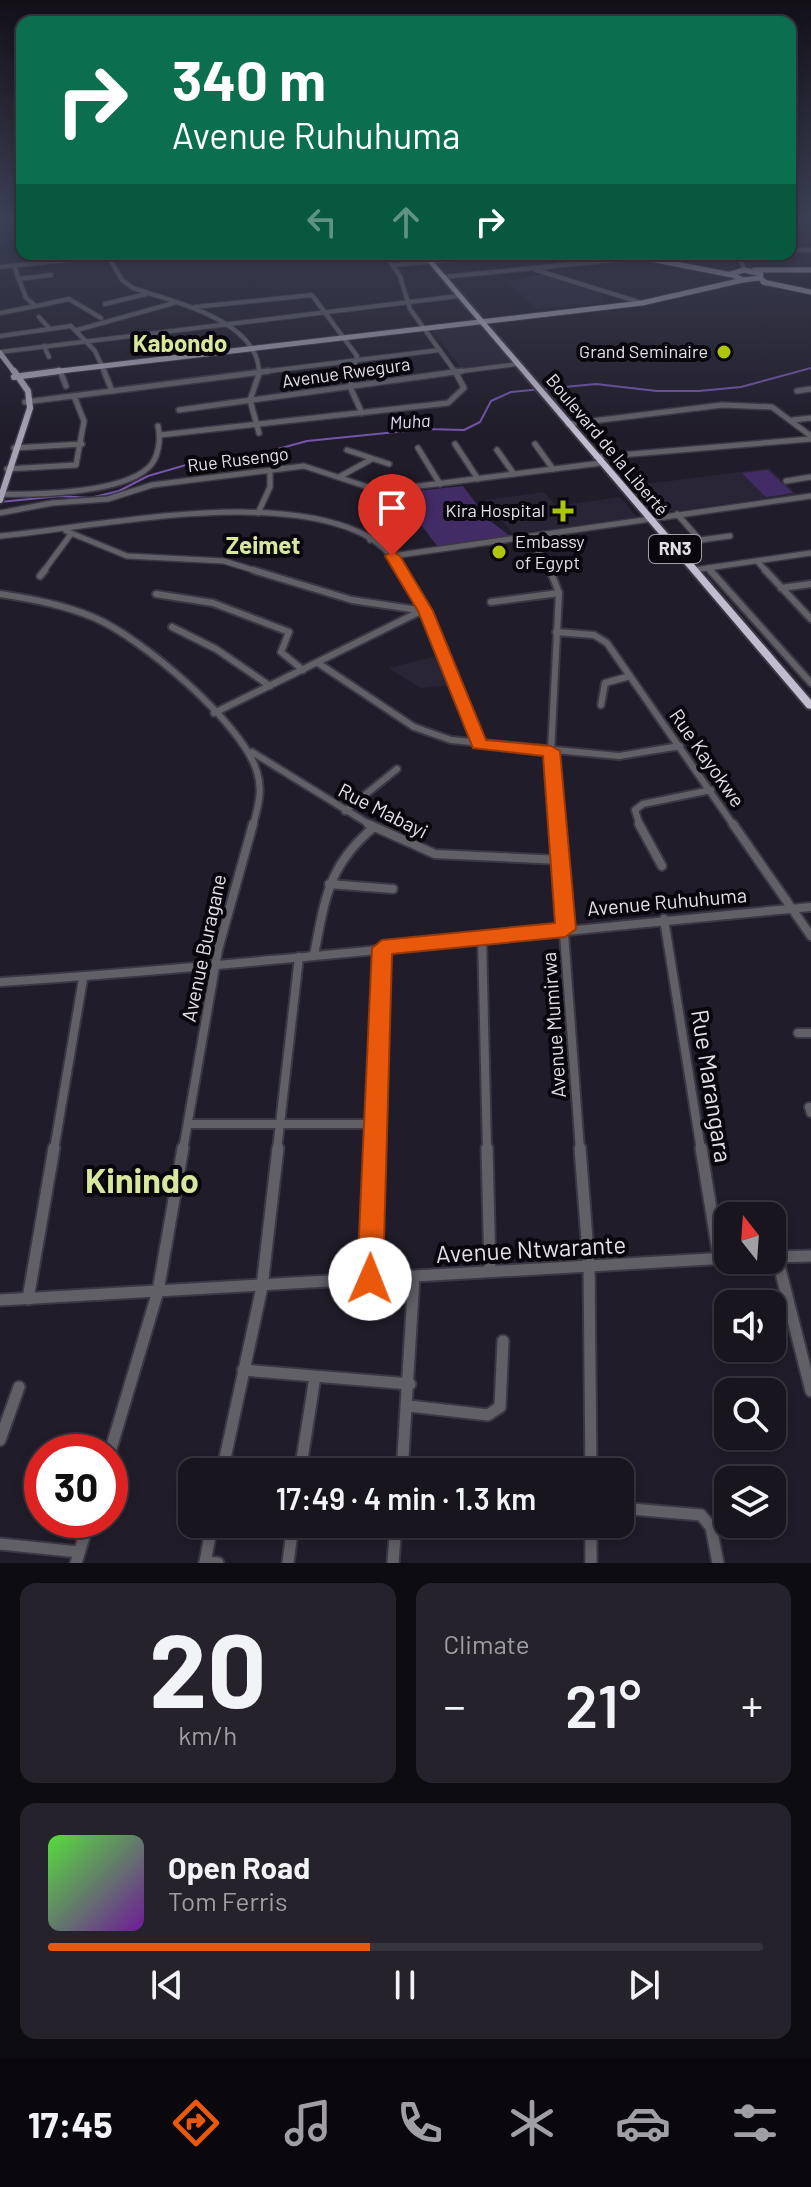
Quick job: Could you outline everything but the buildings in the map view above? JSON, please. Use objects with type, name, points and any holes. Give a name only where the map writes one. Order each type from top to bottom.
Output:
[{"type":"highway","name":"Boulevard de la Liberté","points":[[454,290],[811,706]]},
{"type":"main road","points":[[16,376],[568,308],[640,302],[692,290]]},
{"type":"main road","points":[[0,353],[16,376],[27,402],[17,448],[0,494]]},
{"type":"main road","points":[[0,361],[16,376]]},
{"type":"street","points":[[23,290],[26,298],[36,306]]},
{"type":"street","points":[[139,290],[231,324],[248,346],[260,373],[250,400],[259,433]]},
{"type":"street","points":[[160,435],[448,403],[464,388],[457,372],[421,326],[403,290]]},
{"type":"street","points":[[603,290],[640,302]]},
{"type":"street","points":[[606,291],[607,305]]},
{"type":"street","points":[[105,304],[146,294]]},
{"type":"street","points":[[191,308],[312,295],[357,360],[350,387],[362,413]]},
{"type":"street","points":[[56,296],[62,301]]},
{"type":"street","points":[[0,353],[459,296]]},
{"type":"street","points":[[0,313],[69,299],[101,318]]},
{"type":"street","points":[[77,330],[174,303]]},
{"type":"street","points":[[39,317],[49,328]]},
{"type":"street","points":[[0,336],[67,325],[87,341],[102,365],[112,391]]},
{"type":"street","points":[[44,346],[49,357]]},
{"type":"street","points":[[27,402],[440,350]]},
{"type":"street","name":"Avenue Rwegura","points":[[179,410],[517,364]]},
{"type":"street","points":[[59,370],[66,386]]},
{"type":"street","points":[[797,391],[811,389]]},
{"type":"street","points":[[10,468],[74,466],[82,444],[83,411],[74,396]]},
{"type":"street","points":[[568,424],[730,405],[776,407],[811,437]]},
{"type":"street","points":[[793,420],[811,418]]},
{"type":"street","points":[[0,494],[83,488],[135,475],[153,462],[160,435],[158,426]]},
{"type":"street","name":"Rue Rusengo","points":[[0,513],[61,502],[108,499],[152,485],[309,466],[380,491],[553,469],[662,449],[699,451],[811,437]]},
{"type":"street","points":[[17,448],[82,444]]},
{"type":"street","points":[[455,444],[478,479]]},
{"type":"street","points":[[535,444],[553,469]]},
{"type":"street","points":[[418,448],[440,484]]},
{"type":"street","points":[[347,450],[389,464]]},
{"type":"street","points":[[497,450],[514,474]]},
{"type":"street","points":[[339,477],[372,459]]},
{"type":"street","points":[[258,513],[270,487],[270,471]]},
{"type":"street","points":[[786,481],[811,477]]},
{"type":"street","points":[[392,556],[811,496]]},
{"type":"street","points":[[0,536],[68,532],[200,514],[258,513],[316,520],[370,540],[392,556],[422,612],[479,744]]},
{"type":"street","points":[[677,514],[700,540],[730,536]]},
{"type":"street","points":[[370,540],[407,524]]},
{"type":"street","points":[[40,576],[68,532]]},
{"type":"street","points":[[68,532],[127,556],[224,561],[352,600],[422,612]]},
{"type":"street","points":[[491,602],[559,593],[555,578],[529,537]]},
{"type":"street","points":[[694,570],[811,553]]},
{"type":"street","points":[[757,561],[811,619]]},
{"type":"street","points":[[708,568],[811,683]]},
{"type":"street","points":[[781,588],[811,584]]},
{"type":"street","name":"Avenue Mumirwa","points":[[559,593],[551,751],[589,1266],[591,1458]]},
{"type":"street","points":[[0,594],[66,605],[89,613],[145,645],[178,672],[252,752]]},
{"type":"street","points":[[156,594],[213,603],[289,632],[281,652],[303,670]]},
{"type":"street","points":[[214,713],[422,612]]},
{"type":"street","points":[[172,627],[216,649],[270,686]]},
{"type":"street","name":"Rue Kayokwe","points":[[556,632],[598,636],[680,746],[811,936]]},
{"type":"street","points":[[318,663],[414,727],[479,744],[619,756],[680,746]]},
{"type":"street","points":[[601,705],[605,683],[630,676]]},
{"type":"street","name":"Rue Mabayi","points":[[252,752],[374,827],[440,855],[561,860]]},
{"type":"street","name":"Avenue Buragane","points":[[115,1434],[158,1291],[216,968],[261,795],[252,752]]},
{"type":"street","points":[[345,811],[397,769]]},
{"type":"street","points":[[662,866],[635,817],[635,810],[653,801],[711,790]]},
{"type":"street","points":[[314,955],[329,884],[340,857],[374,827]]},
{"type":"street","points":[[329,884],[393,889]]},
{"type":"street","name":"Avenue Ruhuhuma","points":[[0,982],[216,968],[482,937],[811,907]]},
{"type":"street","name":"Rue Marangara","points":[[664,919],[714,1206]]},
{"type":"street","points":[[482,937],[490,1271]]},
{"type":"street","points":[[370,1279],[382,948]]},
{"type":"street","points":[[225,1458],[262,1287],[299,957]]},
{"type":"street","points":[[28,1299],[83,979]]},
{"type":"street","points":[[798,1033],[811,1033]]},
{"type":"street","points":[[189,1124],[374,1124]]},
{"type":"street","points":[[786,1257],[811,1256]]},
{"type":"street","name":"Avenue Ntwarante","points":[[0,1300],[714,1259]]},
{"type":"street","points":[[779,1274],[811,1391]]},
{"type":"street","points":[[403,1458],[409,1406],[414,1277]]},
{"type":"street","points":[[409,1406],[488,1415],[495,1412],[500,1407],[503,1341]]},
{"type":"street","points":[[243,1370],[410,1384]]},
{"type":"street","points":[[303,1458],[315,1377]]},
{"type":"street","points":[[0,1440],[19,1387]]},
{"type":"street","points":[[634,1509],[701,1515],[711,1527],[718,1563]]},
{"type":"street","points":[[209,1563],[211,1538]]},
{"type":"street","points":[[288,1563],[291,1538]]},
{"type":"street","points":[[393,1563],[395,1538]]},
{"type":"street","points":[[591,1538],[591,1563]]},
{"type":"street","points":[[0,1544],[77,1557]]},
{"type":"shaded area","points":[[516,290],[597,290],[604,303],[537,309]]},
{"type":"shaded area","points":[[476,322],[510,362],[462,369],[430,328]]},
{"type":"shaded area","points":[[769,468],[797,494],[659,513],[631,486]]},
{"type":"shaded area","points":[[768,470],[793,493],[766,497],[742,473]]},
{"type":"shaded area","points":[[463,486],[488,519],[511,537],[438,547],[396,493]]},
{"type":"shaded area","name":"Kira Hospital","points":[[544,492],[556,506],[620,497],[637,517],[513,534],[485,500]]},
{"type":"shaded area","points":[[437,656],[450,685],[421,688],[388,668]]},
{"type":"waterway","name":"Muha","points":[[0,502],[60,496],[90,498],[119,491],[148,476],[186,465],[263,453],[307,441],[426,429],[464,430],[480,422],[491,401],[511,392],[596,384],[657,391],[699,391],[741,387],[811,368]]},
{"type":"place","name":"Grand Seminaire","points":[[724,352]]},
{"type":"place","name":"Kira Hospital","points":[[563,511]]},
{"type":"place","name":"Embassy of Egypt","points":[[499,552]]},
{"type":"district","name":"Kabondo","points":[[180,344]]},
{"type":"district","name":"Zeimet","points":[[263,546]]},
{"type":"district","name":"Kinindo","points":[[142,1181]]},
{"type":"route","points":[[370,1279],[382,948],[565,929],[551,751],[479,744],[425,611],[392,556]]}]
